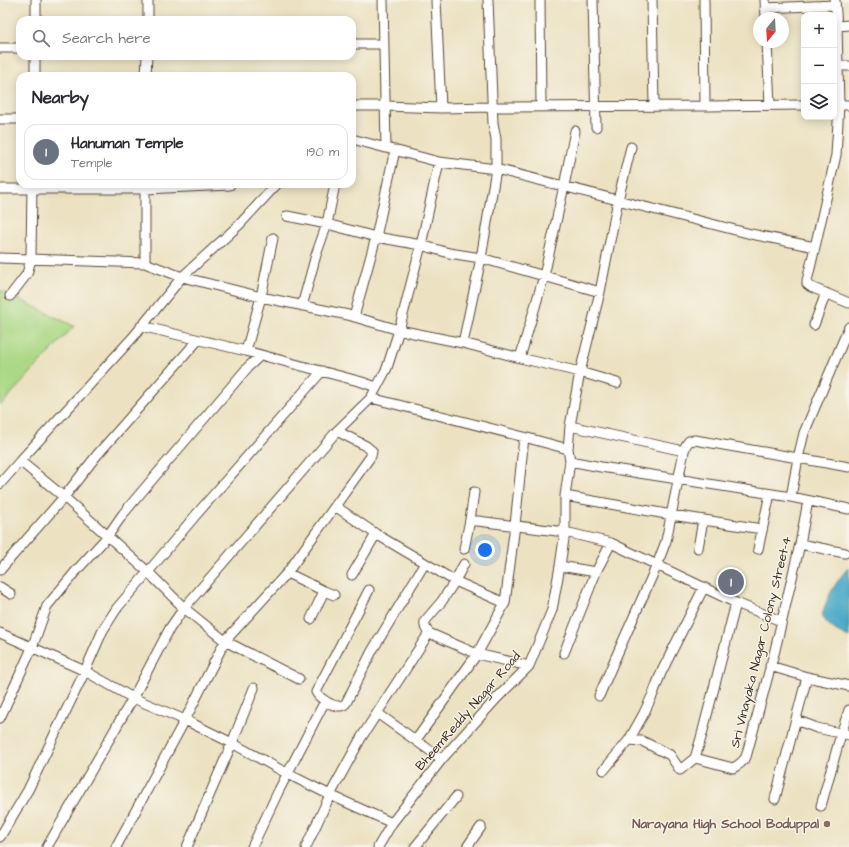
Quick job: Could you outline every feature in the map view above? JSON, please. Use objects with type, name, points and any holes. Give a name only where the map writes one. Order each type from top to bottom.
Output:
[{"type":"street","points":[[36,0],[36,16]]},
{"type":"street","points":[[148,0],[148,16]]},
{"type":"street","points":[[354,317],[376,237],[390,149],[385,106],[383,0]]},
{"type":"street","points":[[436,0],[441,108]]},
{"type":"street","points":[[463,343],[481,258],[496,169],[496,139],[493,124],[488,0]]},
{"type":"street","points":[[540,0],[541,107]]},
{"type":"street","points":[[593,0],[596,127]]},
{"type":"street","points":[[652,0],[654,106]]},
{"type":"street","points":[[704,0],[705,106]]},
{"type":"street","points":[[765,4],[835,3]]},
{"type":"street","points":[[849,25],[837,26],[841,105],[836,155],[807,281],[807,284],[811,287],[849,303]]},
{"type":"street","points":[[356,44],[384,44]]},
{"type":"street","points":[[0,48],[16,48]]},
{"type":"street","points":[[767,48],[770,105]]},
{"type":"street","points":[[35,60],[35,72]]},
{"type":"street","points":[[146,72],[147,60]]},
{"type":"street","points":[[838,66],[849,66]]},
{"type":"street","points":[[356,106],[441,108],[492,106],[801,105]]},
{"type":"street","points":[[0,119],[16,119]]},
{"type":"street","points":[[520,358],[544,276],[575,131]]},
{"type":"street","points":[[356,141],[439,162],[496,169],[751,234],[816,247]]},
{"type":"street","name":"BheemReddy Nagar Road","points":[[378,847],[392,823],[442,759],[497,698],[529,666],[552,610],[565,532],[565,496],[570,461],[568,449],[570,426],[580,372],[600,292],[618,200],[631,147]]},
{"type":"street","points":[[47,847],[133,698],[170,628],[184,608],[337,431],[371,398],[387,368],[399,330],[421,245],[439,162]]},
{"type":"street","points":[[0,189],[16,187]]},
{"type":"street","points":[[10,296],[27,274],[31,259],[31,188]]},
{"type":"street","points":[[145,188],[145,263]]},
{"type":"street","points":[[0,484],[134,336],[182,277],[239,225],[273,188]]},
{"type":"street","points":[[302,306],[326,224],[334,188]]},
{"type":"street","points":[[287,216],[376,237],[421,245],[449,253],[481,258],[600,292]]},
{"type":"street","points":[[246,351],[261,297],[273,238]]},
{"type":"street","points":[[0,258],[145,263],[182,277],[261,297],[354,317],[399,330],[463,343],[580,372],[617,383]]},
{"type":"street","points":[[814,324],[826,293]]},
{"type":"street","points":[[141,326],[246,351],[376,387]]},
{"type":"street","points":[[791,498],[804,433],[849,327]]},
{"type":"street","points":[[0,570],[64,497],[97,455],[198,340]]},
{"type":"street","points":[[0,718],[32,648],[47,606],[107,537],[123,514],[248,367],[261,355]]},
{"type":"street","points":[[0,837],[28,790],[85,672],[103,630],[117,608],[322,371]]},
{"type":"street","points":[[371,398],[568,449]]},
{"type":"street","points":[[570,426],[684,451]]},
{"type":"street","points":[[116,847],[185,720],[225,641],[287,572],[371,456],[372,451],[366,446],[337,431]]},
{"type":"street","points":[[416,740],[477,654],[505,603],[524,437]]},
{"type":"street","points":[[599,696],[614,659],[657,565],[666,541],[684,451],[689,441],[695,440],[849,467]]},
{"type":"street","points":[[20,461],[64,497],[148,572],[184,608],[225,641],[299,679]]},
{"type":"street","points":[[570,461],[770,494],[849,509]]},
{"type":"street","points":[[464,549],[474,492]]},
{"type":"street","points":[[758,549],[770,494]]},
{"type":"street","points":[[565,496],[762,529]]},
{"type":"street","name":"Sri Vinayaka Nagar Colony Street-4","points":[[695,758],[734,768],[746,758],[800,544],[808,501]]},
{"type":"street","points":[[335,506],[376,534],[455,582],[505,603]]},
{"type":"street","points":[[470,520],[565,532],[611,543],[736,603],[781,621]]},
{"type":"street","points":[[698,548],[703,520]]},
{"type":"street","points":[[352,575],[376,534]]},
{"type":"street","points":[[564,653],[596,572],[611,543]]},
{"type":"street","points":[[800,544],[845,553]]},
{"type":"street","points":[[369,590],[316,692],[325,701],[339,707],[346,703],[372,651],[426,563]]},
{"type":"street","points":[[464,564],[455,582],[442,601],[425,621],[426,629],[429,633],[477,654],[529,666]]},
{"type":"street","points":[[560,566],[596,572]]},
{"type":"street","points":[[287,572],[334,595]]},
{"type":"street","points":[[0,587],[11,594]]},
{"type":"street","points":[[604,770],[628,740],[653,694],[661,673],[704,587]]},
{"type":"street","points":[[311,619],[324,590]]},
{"type":"street","points":[[628,740],[642,740],[670,755],[680,770],[695,758],[736,603]]},
{"type":"street","points":[[0,633],[85,672],[133,698],[185,720],[330,795],[392,823]]},
{"type":"street","points":[[306,847],[330,795],[361,738],[429,633]]},
{"type":"street","points":[[770,666],[807,677],[849,686]]},
{"type":"street","points":[[775,799],[807,677]]},
{"type":"street","points":[[187,847],[254,688]]},
{"type":"street","points":[[252,847],[325,701]]},
{"type":"street","points":[[821,806],[845,735],[849,710]]},
{"type":"street","points":[[377,713],[442,759]]},
{"type":"street","points":[[796,720],[817,728],[845,735]]},
{"type":"street","points":[[415,847],[456,797]]},
{"type":"street","points":[[467,847],[481,827]]},
{"type":"green space","points":[[0,290],[74,326],[0,406]]},
{"type":"water","points":[[849,567],[849,637],[834,629],[822,616],[832,590]]},
{"type":"place","name":"Hanuman Temple","points":[[731,582]]},
{"type":"place","name":"Narayana High School Boduppal","points":[[827,824]]}]
